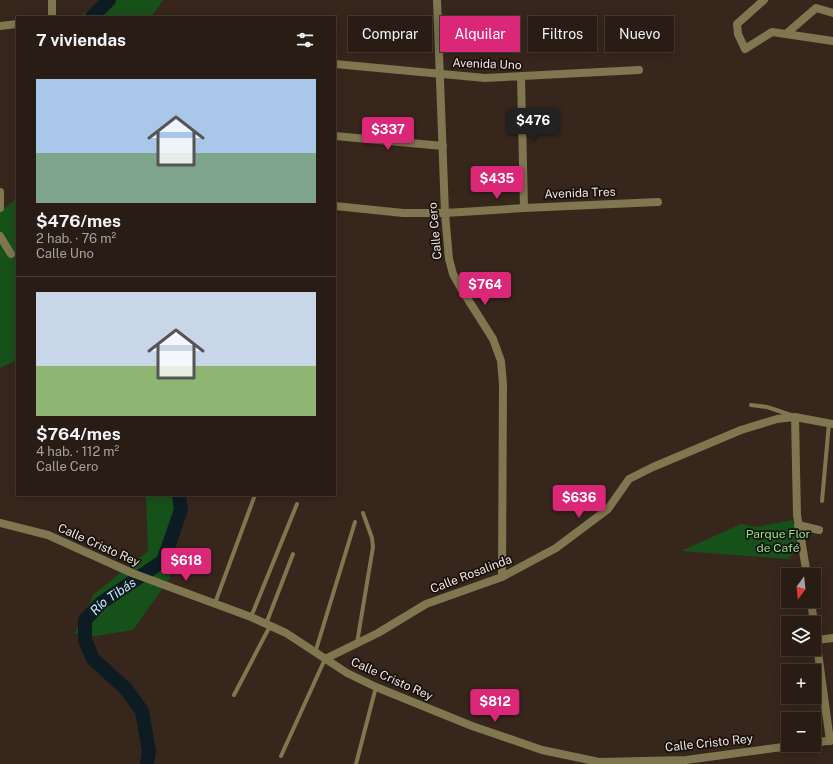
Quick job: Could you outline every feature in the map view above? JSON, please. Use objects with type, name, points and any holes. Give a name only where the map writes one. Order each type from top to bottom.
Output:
[{"type":"street","points":[[52,0],[52,16]]},
{"type":"street","name":"Calle Cero","points":[[437,0],[445,213],[449,259],[453,274],[493,339],[501,361],[503,384],[502,577]]},
{"type":"street","points":[[764,0],[737,24],[738,34],[745,49],[772,32],[833,40]]},
{"type":"street","points":[[786,34],[816,8],[833,13]]},
{"type":"street","points":[[0,26],[16,24]]},
{"type":"street","name":"Avenida Uno","points":[[336,64],[486,78],[639,70]]},
{"type":"street","points":[[521,77],[524,208]]},
{"type":"street","points":[[336,136],[443,146]]},
{"type":"street","points":[[0,192],[0,208]]},
{"type":"street","name":"Avenida Tres","points":[[336,206],[403,213],[445,213],[658,202]]},
{"type":"street","points":[[0,236],[11,254]]},
{"type":"street","points":[[796,417],[798,524],[806,568]]},
{"type":"street","name":"Calle Rosalinda","points":[[325,659],[378,633],[426,604],[502,577],[556,548],[596,520],[608,509],[629,479],[672,458],[741,430],[776,418],[796,417],[831,424]]},
{"type":"street","name":"Calle Cristo Rey","points":[[0,523],[48,536],[132,573],[268,624],[347,673],[376,687],[493,733],[542,750],[599,762],[686,760],[781,747]]},
{"type":"street","points":[[798,524],[819,530]]},
{"type":"street","points":[[821,640],[833,638]]},
{"type":"street","points":[[819,656],[832,740],[821,742]]},
{"type":"lane","points":[[751,405],[767,407],[796,417]]},
{"type":"lane","points":[[822,501],[831,424]]},
{"type":"lane","points":[[215,604],[255,496]]},
{"type":"lane","points":[[251,617],[297,504]]},
{"type":"lane","points":[[357,643],[373,546],[372,538],[363,513]]},
{"type":"lane","points":[[315,653],[355,522]]},
{"type":"lane","points":[[234,695],[268,624],[293,554]]},
{"type":"lane","points":[[281,756],[325,659]]},
{"type":"lane","points":[[356,764],[376,687]]},
{"type":"green space","points":[[103,0],[163,0],[152,16],[79,16],[91,10]]},
{"type":"green space","points":[[16,199],[16,360],[0,368],[0,212]]},
{"type":"green space","points":[[146,496],[181,496],[170,578],[133,630],[95,636],[75,633],[94,594],[148,551]]},
{"type":"green space","name":"Parque Flor de Café","points":[[793,520],[798,547],[789,559],[681,551],[741,524],[756,527]]},
{"type":"waterway","name":"Río Tibás","points":[[93,16],[109,0]]},
{"type":"waterway","name":"Río Tibás","points":[[147,764],[149,751],[142,711],[126,689],[93,659],[85,640],[85,620],[101,603],[163,561],[181,510],[179,496]]}]
